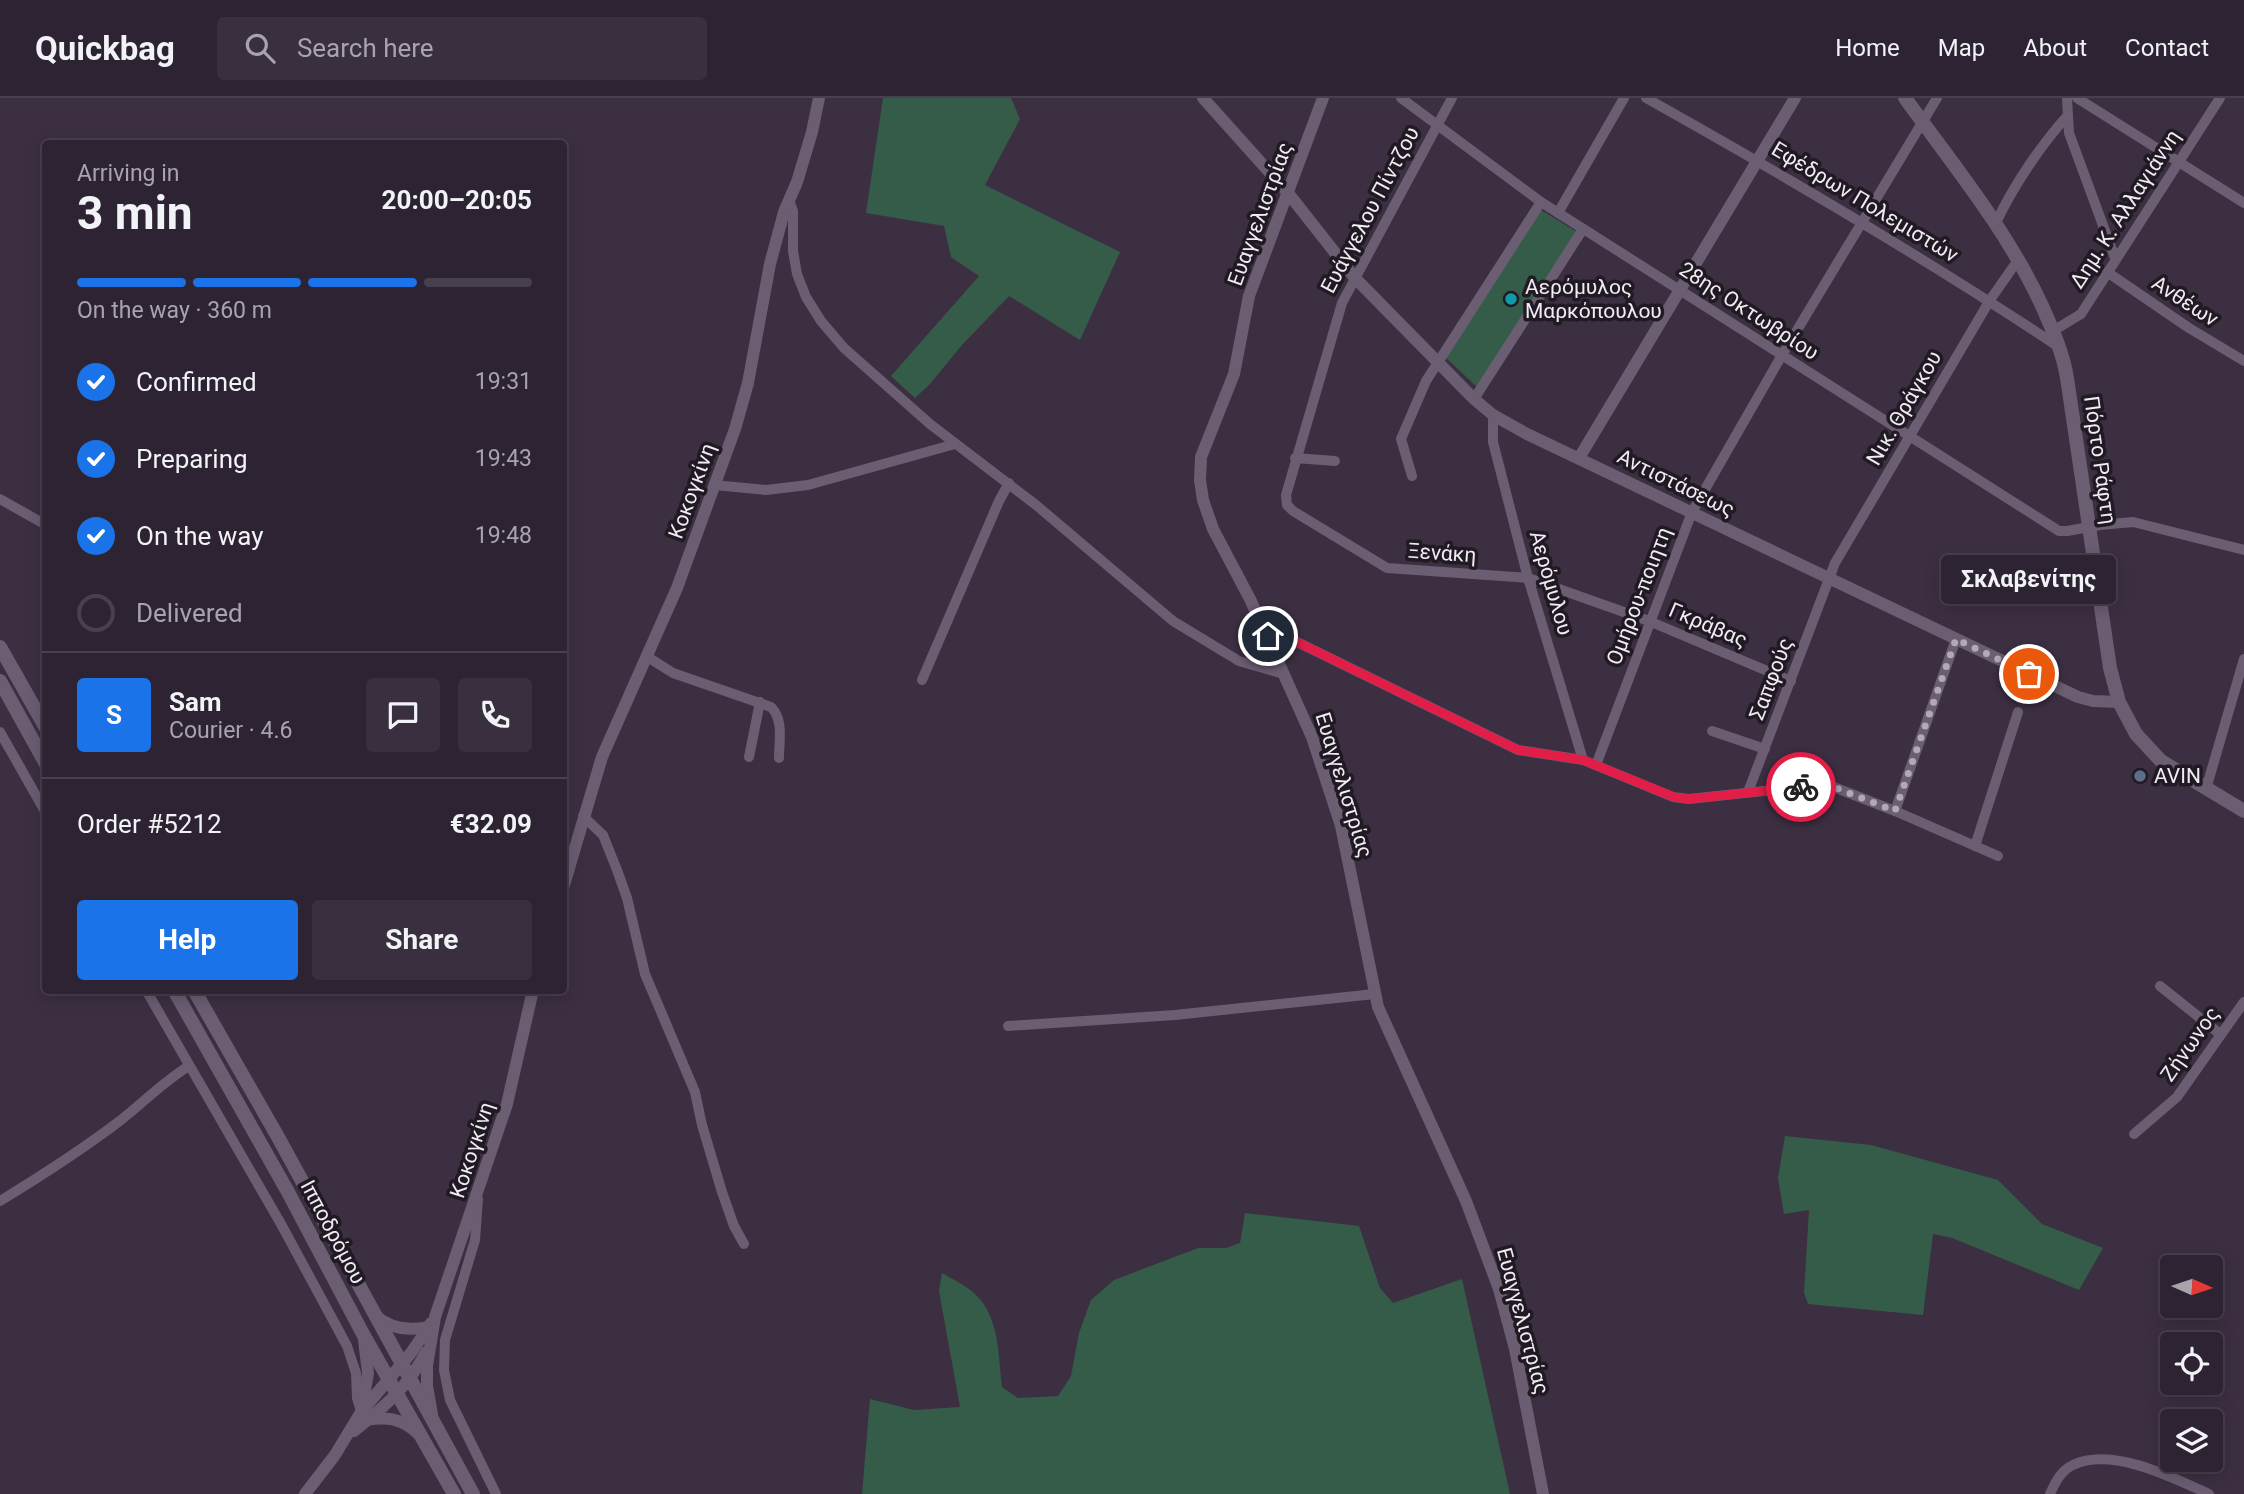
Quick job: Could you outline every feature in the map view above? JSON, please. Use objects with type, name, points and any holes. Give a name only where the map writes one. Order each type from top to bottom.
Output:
[{"type":"main road","name":"Πόρτο Ράφτη","points":[[1905,98],[1996,223],[2018,260],[2060,347],[2067,378],[2110,668],[2119,702],[2130,726],[2149,750],[2169,766],[2244,811]]},
{"type":"main road","points":[[0,647],[42,721]]},
{"type":"main road","points":[[0,681],[42,757]]},
{"type":"main road","name":"Ιπποδρόμου","points":[[176,994],[454,1494]]},
{"type":"main road","name":"Ιπποδρόμου","points":[[196,994],[278,1137],[473,1494]]},
{"type":"street","name":"Κοκογκίνη","points":[[567,875],[602,757],[677,588],[735,429],[748,383],[770,264],[784,212],[797,182],[812,132],[819,98]]},
{"type":"street","name":"Αντιστάσεως","points":[[1203,98],[1288,193],[1355,278],[1437,363],[1493,415],[2078,696],[2093,701],[2119,702]]},
{"type":"street","name":"Ευαγγελιστρίας","points":[[1323,98],[1249,296],[1234,374],[1201,457],[1203,500],[1209,519],[1268,636],[1312,737],[1341,827],[1378,1007],[1466,1201],[1499,1289],[1515,1349],[1543,1494]]},
{"type":"street","name":"28ης Οκτωβρίου","points":[[1401,98],[1541,202],[2059,531],[2133,522],[2244,550]]},
{"type":"street","name":"Ευάγγελου Πίντζου","points":[[1287,505],[1286,495],[1295,458],[1342,303],[1452,98]]},
{"type":"street","points":[[1558,213],[1624,98]]},
{"type":"street","name":"Εφέδρων Πολεμιστών","points":[[1646,98],[1863,222],[1990,300],[2060,347]]},
{"type":"street","points":[[1579,458],[1795,98]]},
{"type":"street","name":"Ομήρου-ποιητη","points":[[1596,765],[1692,512],[1782,355],[1937,98]]},
{"type":"street","points":[[2067,98],[2070,133],[2115,258]]},
{"type":"street","points":[[2077,98],[2244,203]]},
{"type":"street","name":"Δημ. Κ. Αλλαγιάννη","points":[[2053,331],[2081,314],[2220,98]]},
{"type":"street","points":[[1996,223],[2042,147],[2068,116]]},
{"type":"street","points":[[789,200],[793,211],[793,251],[797,274],[806,298],[844,348],[955,444],[1009,483],[1172,621],[1239,661],[1284,674]]},
{"type":"street","points":[[1412,476],[1401,439],[1426,381],[1541,202]]},
{"type":"street","points":[[1474,399],[1583,229]]},
{"type":"street","name":"Νικ. Θράγκου","points":[[1830,579],[1840,553],[1990,300],[2018,260]]},
{"type":"street","name":"Ανθέων","points":[[2107,272],[2189,328],[2244,361]]},
{"type":"street","name":"Αερόμυλου","points":[[1493,415],[1493,442],[1528,578],[1583,760]]},
{"type":"street","points":[[714,485],[752,489],[797,486],[849,475],[955,444]]},
{"type":"street","points":[[1295,458],[1335,461]]},
{"type":"street","points":[[922,680],[1009,483]]},
{"type":"street","points":[[0,499],[42,523]]},
{"type":"street","name":"Ξενάκη","points":[[1287,505],[1387,568],[1528,578],[1649,621]]},
{"type":"street","name":"Σαπφούς","points":[[1748,792],[1830,579]]},
{"type":"street","name":"Γκράβας","points":[[1649,621],[1791,681]]},
{"type":"street","points":[[1268,636],[1295,641],[1518,750],[1583,760],[1674,797],[1689,799],[1831,786],[1998,856]]},
{"type":"street","points":[[1895,811],[1956,639]]},
{"type":"street","points":[[646,656],[673,673],[771,707],[779,722],[779,758]]},
{"type":"street","points":[[2206,789],[2244,659]]},
{"type":"street","points":[[749,757],[760,702]]},
{"type":"street","points":[[1975,846],[2018,712]]},
{"type":"street","points":[[1712,731],[1765,749]]},
{"type":"street","points":[[0,733],[42,806]]},
{"type":"street","points":[[583,816],[603,835],[617,870],[645,974],[695,1092],[722,1192],[734,1226],[744,1244]]},
{"type":"street","points":[[2160,986],[2220,1034]]},
{"type":"street","points":[[148,994],[281,1224],[347,1346],[356,1373],[357,1398],[364,1416]]},
{"type":"street","name":"Κοκογκίνη","points":[[432,1322],[507,1104],[532,994]]},
{"type":"street","points":[[1008,1026],[1175,1015],[1376,994]]},
{"type":"street","name":"Ζήνωνος","points":[[2134,1134],[2177,1097],[2244,1002]]},
{"type":"street","points":[[0,1201],[104,1133],[189,1066]]},
{"type":"street","points":[[479,1191],[475,1240],[445,1340],[444,1370],[450,1401],[496,1494]]},
{"type":"street","points":[[372,1312],[381,1320],[404,1329],[432,1322]]},
{"type":"street","points":[[432,1322],[427,1386],[434,1425]]},
{"type":"street","points":[[305,1494],[432,1322]]},
{"type":"street","points":[[363,1334],[368,1373],[364,1416]]},
{"type":"street","points":[[364,1416],[397,1395],[429,1346]]},
{"type":"street","points":[[364,1416],[391,1419],[413,1429],[421,1438]]},
{"type":"street","points":[[2050,1494],[2056,1479],[2072,1465],[2108,1459],[2167,1475],[2209,1494]]},
{"type":"green space","points":[[883,98],[1011,98],[1020,119],[985,185],[1120,252],[1080,340],[1009,296],[915,398],[891,376],[979,276],[951,257],[944,226],[866,213]]},
{"type":"green space","points":[[1541,210],[1577,232],[1477,387],[1445,357]]},
{"type":"green space","points":[[1785,1136],[1871,1145],[1998,1180],[2042,1224],[2103,1248],[2079,1290],[1952,1238],[1933,1234],[1923,1315],[1808,1304],[1804,1293],[1809,1210],[1784,1214],[1778,1178]]},
{"type":"green space","points":[[1245,1213],[1359,1226],[1380,1288],[1393,1303],[1462,1279],[1510,1494],[862,1494],[870,1399],[914,1410],[960,1407],[939,1291],[942,1273],[971,1291],[989,1314],[996,1338],[1002,1387],[1018,1398],[1058,1396],[1071,1376],[1079,1333],[1091,1300],[1114,1280],[1198,1248],[1226,1248],[1240,1243]]},
{"type":"way so far","points":[[1801,787],[1831,786],[1895,811],[1956,639],[2029,674]]},
{"type":"place","name":"Αερόμυλος Μαρκόπουλου","points":[[1511,299]]},
{"type":"place","name":"Σκλαβενίτης","points":[[2029,674]]},
{"type":"place","name":"AVIN","points":[[2140,776]]},
{"type":"route","points":[[1268,636],[1295,641],[1518,750],[1583,760],[1674,797],[1689,799],[1801,787]]}]
